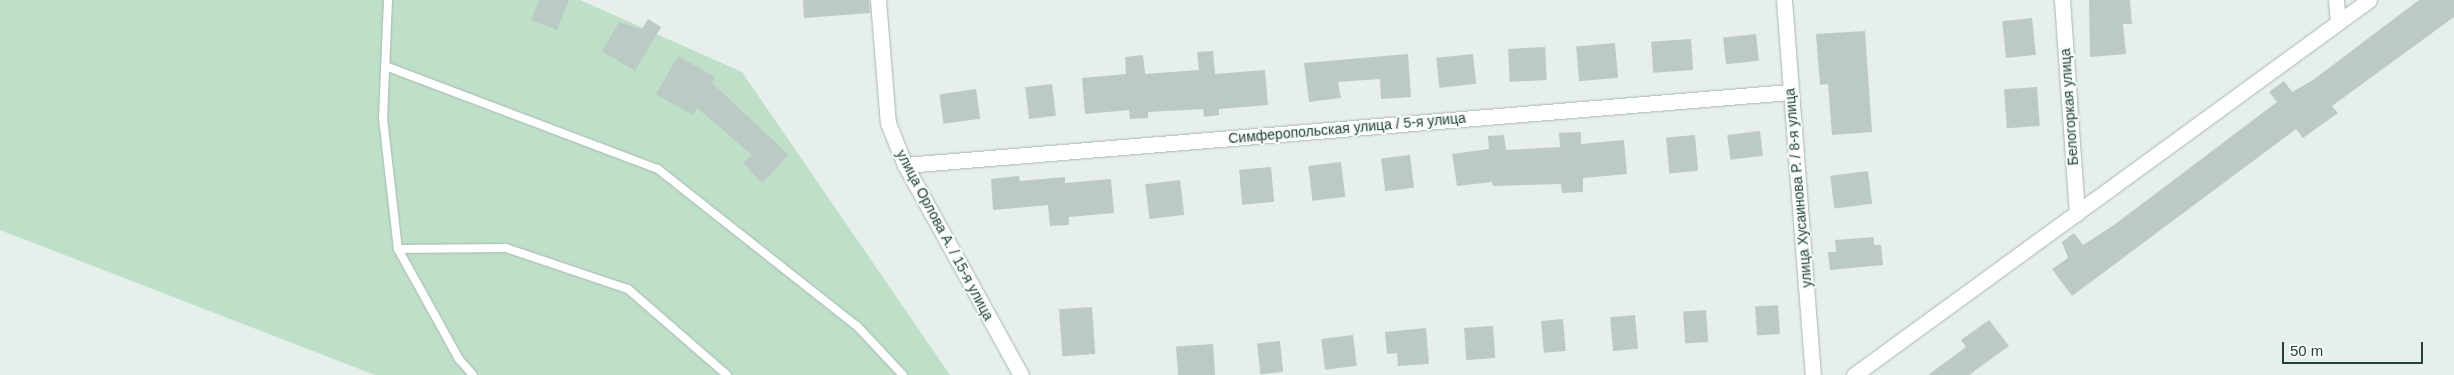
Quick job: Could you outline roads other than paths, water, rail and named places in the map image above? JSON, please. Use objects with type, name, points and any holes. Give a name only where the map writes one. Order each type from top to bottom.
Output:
[{"type":"street","name":"улица Орлова А. / 15-я улица","points":[[878,0],[888,123],[905,164],[1021,375]]},
{"type":"street","name":"улица Хусаинова Р. / 8-я улица","points":[[1784,0],[1813,375]]},
{"type":"street","name":"Белогоркая улица","points":[[2062,0],[2077,213]]},
{"type":"street","points":[[2336,0],[2338,22]]},
{"type":"street","points":[[1854,375],[2369,0]]},
{"type":"street","name":"Симферопольская улица / 5-я улица","points":[[905,164],[1790,92]]},
{"type":"lane","points":[[388,0],[383,118],[398,250],[459,359],[473,375]]},
{"type":"lane","points":[[385,66],[658,169],[857,326],[904,375]]},
{"type":"lane","points":[[398,250],[506,248],[628,289],[727,375]]}]
